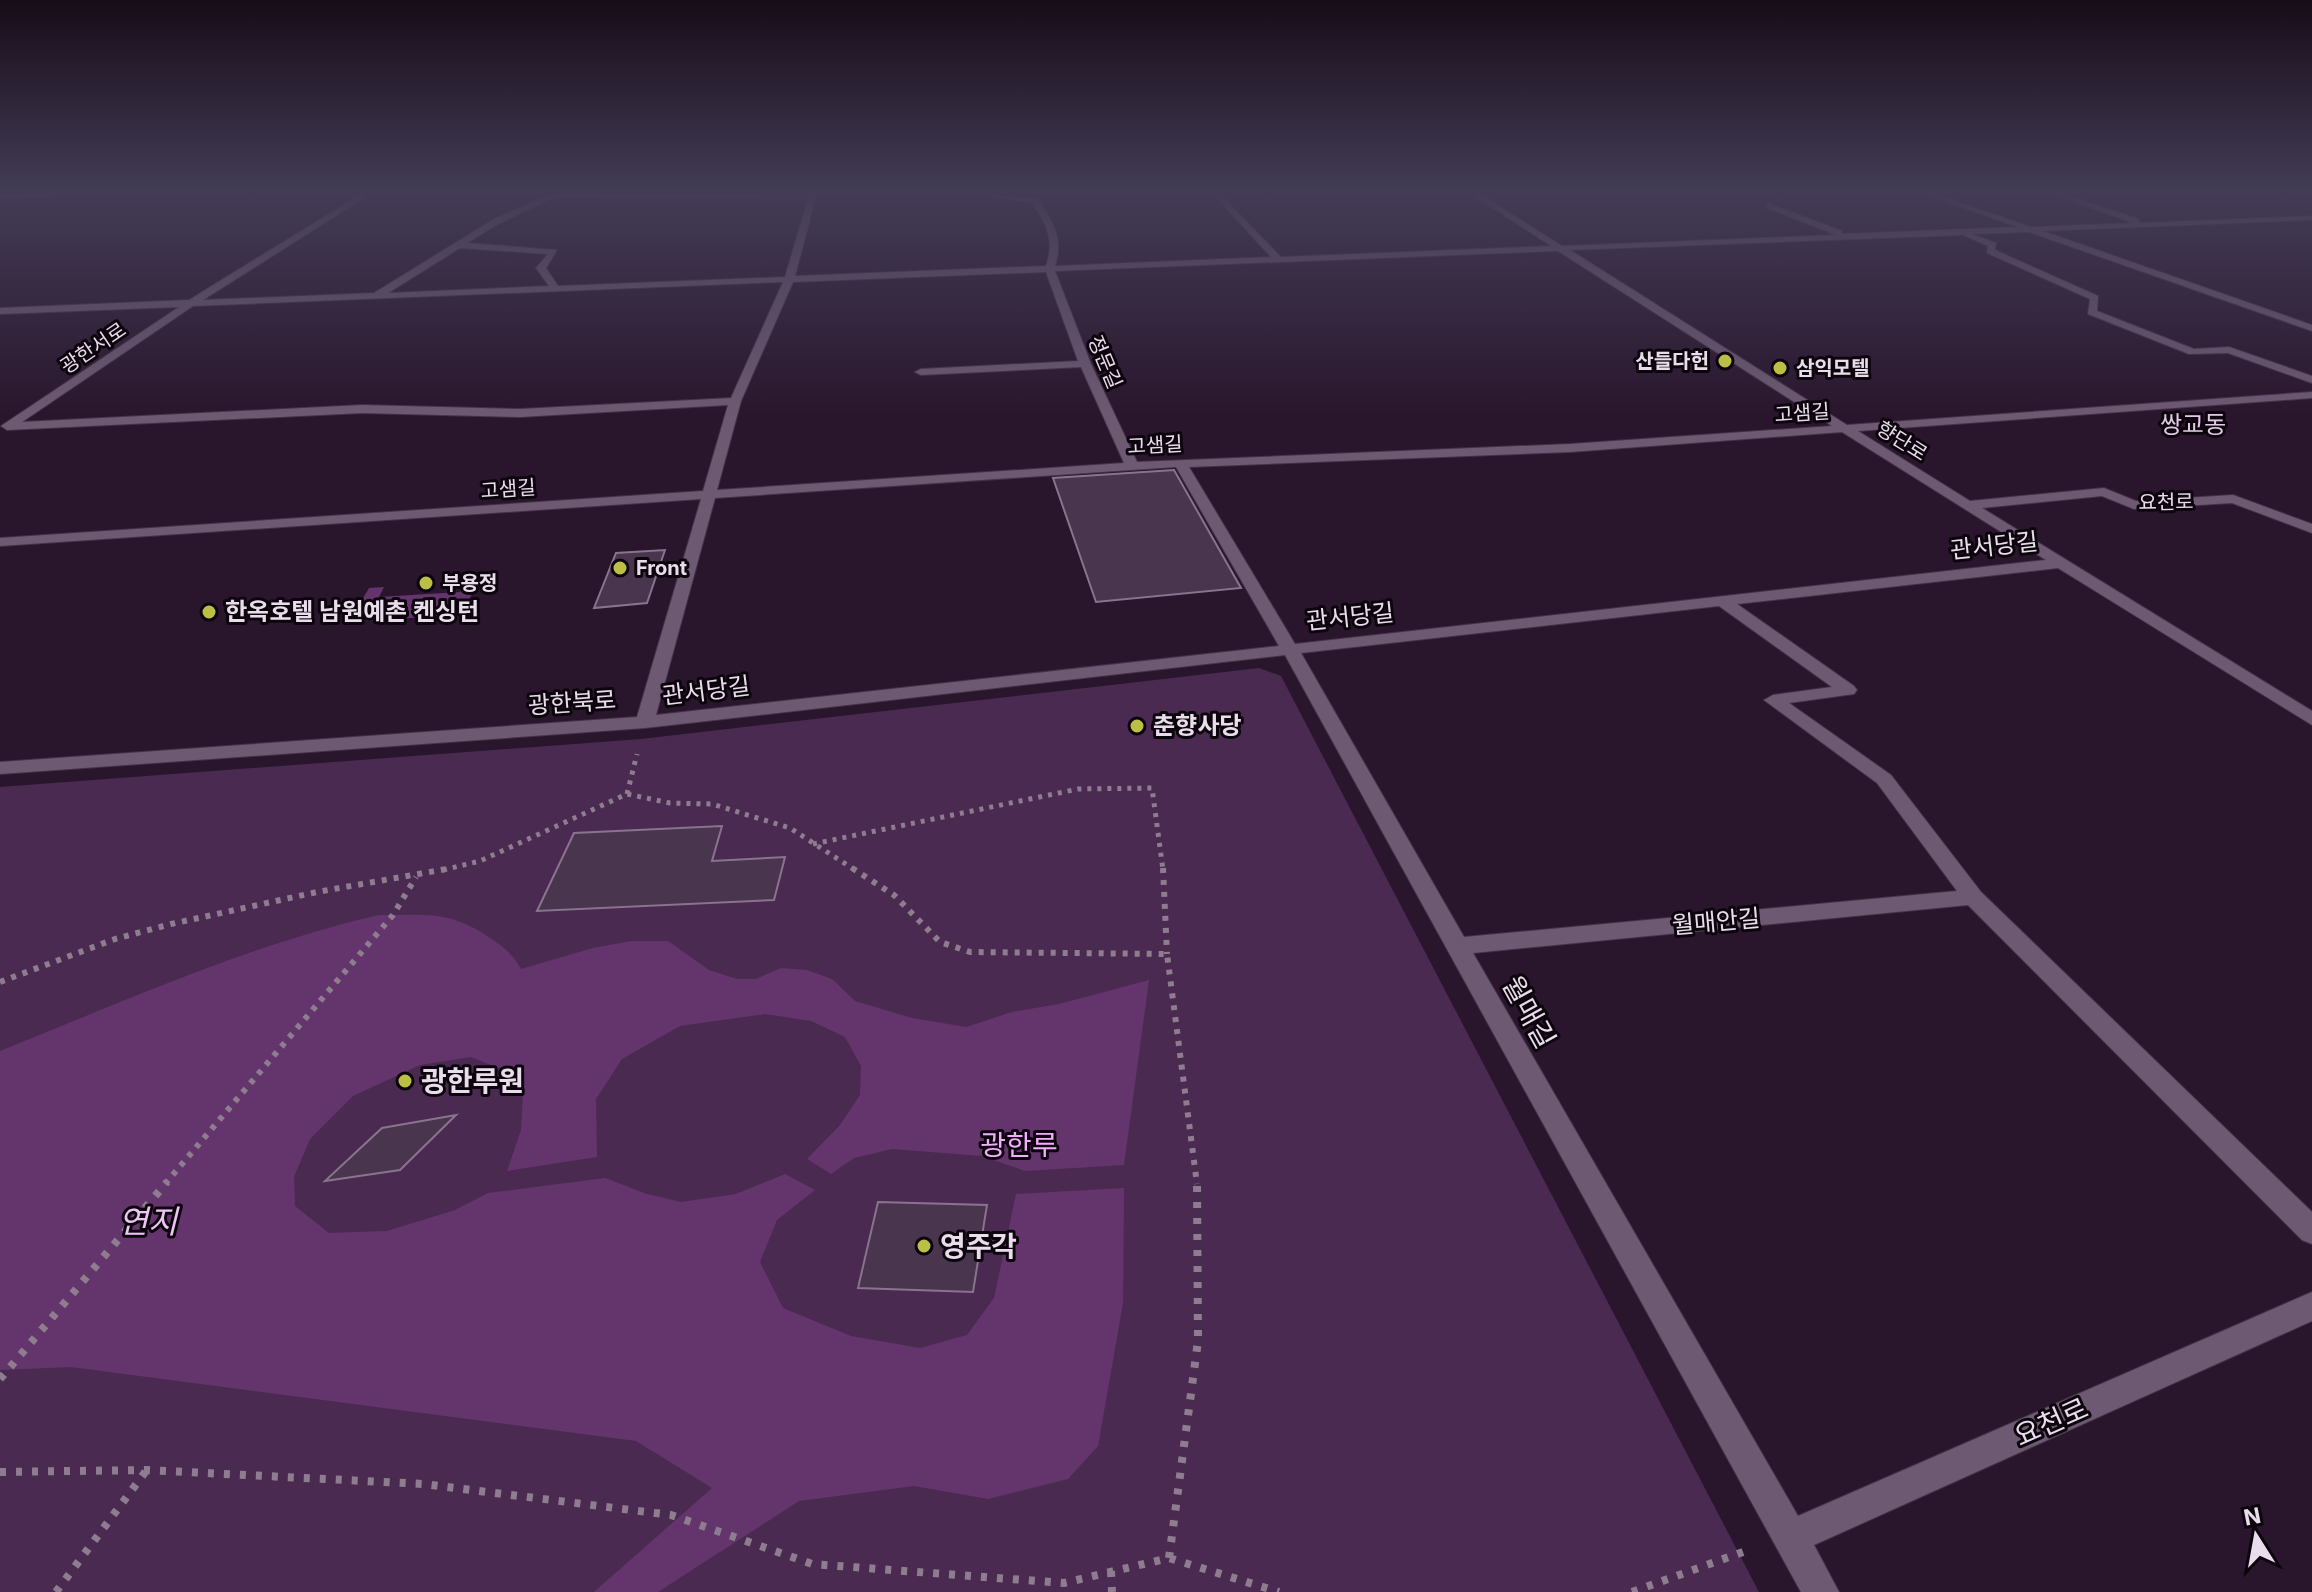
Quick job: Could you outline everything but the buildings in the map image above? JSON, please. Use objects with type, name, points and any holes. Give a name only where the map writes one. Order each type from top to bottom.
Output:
[{"type":"street","name":"광한서로","points":[[4,429],[249,267]]},
{"type":"street","points":[[376,296],[422,267]]},
{"type":"street","points":[[542,267],[556,289]]},
{"type":"street","name":"광한북로","points":[[0,768],[645,722],[735,401],[793,267]]},
{"type":"street","points":[[0,311],[1093,267]]},
{"type":"street","name":"향단로","points":[[1591,267],[2312,719]]},
{"type":"street","points":[[2026,267],[2095,298],[2092,312],[2193,352],[2229,350],[2312,380]]},
{"type":"street","points":[[2143,267],[2312,328]]},
{"type":"street","name":"정문길","points":[[1050,269],[1085,364],[1132,466]]},
{"type":"street","points":[[921,372],[1085,364]]},
{"type":"street","name":"고샘길","points":[[0,542],[1180,463],[1570,448],[2312,395]]},
{"type":"street","points":[[4,429],[362,409],[520,413],[735,401]]},
{"type":"street","name":"월매길","points":[[1180,463],[1289,648],[1821,1592]]},
{"type":"street","name":"요천로","points":[[1968,505],[2104,492],[2134,505],[2233,499],[2312,529]]},
{"type":"street","name":"관서당길","points":[[645,722],[2061,563]]},
{"type":"street","points":[[1721,600],[1848,690],[1773,700],[1884,779],[1973,897],[2312,1231]]},
{"type":"street","name":"월매안길","points":[[1458,946],[1973,897]]},
{"type":"street","name":"요천로","points":[[1791,1537],[2312,1306]]},
{"type":"path","points":[[627,794],[645,722]]},
{"type":"path","points":[[812,844],[1078,789],[1152,788],[1162,858],[1167,954],[1197,1165],[1198,1325],[1191,1410],[1169,1558]]},
{"type":"path","points":[[0,982],[115,939],[171,924],[480,861],[627,794],[670,803],[712,804],[790,828],[894,895],[940,942],[970,952],[1167,954]]},
{"type":"path","points":[[0,1379],[393,915],[417,876]]},
{"type":"path","points":[[0,1472],[146,1470],[424,1484],[671,1515],[812,1564],[1064,1583],[1169,1558],[1279,1592]]},
{"type":"path","points":[[56,1592],[146,1470]]},
{"type":"path","points":[[1632,1592],[1739,1552],[1791,1537]]},
{"type":"path","points":[[1111,1571],[1112,1592]]},
{"type":"green space","name":"광한루","points":[[1259,668],[1281,676],[1759,1592],[0,1592],[0,787],[641,739]]},
{"type":"water","points":[[483,577],[464,607],[443,608],[439,616],[366,621],[371,613],[353,615],[369,588],[384,587],[379,597],[460,592],[468,579]]},
{"type":"water","name":"연지","points":[[379,915],[438,916],[464,923],[501,946],[521,969],[593,948],[632,941],[668,941],[709,970],[737,979],[756,979],[781,968],[807,970],[832,979],[855,1001],[912,1018],[966,1027],[1012,1012],[1059,1004],[1149,980],[1124,1165],[1025,1171],[982,1156],[892,1149],[854,1158],[831,1174],[807,1159],[840,1125],[860,1095],[861,1066],[845,1037],[811,1021],[765,1014],[680,1026],[622,1059],[596,1099],[597,1157],[507,1171],[521,1130],[523,1094],[509,1072],[471,1057],[420,1065],[353,1096],[310,1139],[294,1177],[295,1206],[329,1233],[387,1231],[455,1210],[488,1193],[605,1178],[647,1194],[681,1202],[736,1194],[785,1174],[815,1190],[777,1220],[760,1262],[783,1308],[851,1336],[920,1348],[967,1335],[994,1298],[1016,1194],[1124,1188],[1123,1303],[1098,1446],[1068,1479],[988,1499],[914,1486],[799,1501],[658,1592],[594,1592],[712,1488],[636,1441],[71,1367],[0,1370],[0,1051],[234,958],[330,927]]},
{"type":"place","name":"산들다헌","points":[[1725,361]]},
{"type":"place","name":"삼익모텔","points":[[1780,368]]},
{"type":"place","name":"Front","points":[[620,568]]},
{"type":"place","name":"부용정","points":[[426,583]]},
{"type":"place","name":"한옥호텔 남원예촌 켄싱턴","points":[[209,612]]},
{"type":"place","name":"춘향사당","points":[[1137,726]]},
{"type":"place","name":"광한루원","points":[[405,1081]]},
{"type":"place","name":"영주각","points":[[924,1246]]},
{"type":"district","name":"쌍교동","points":[[2193,425]]}]
